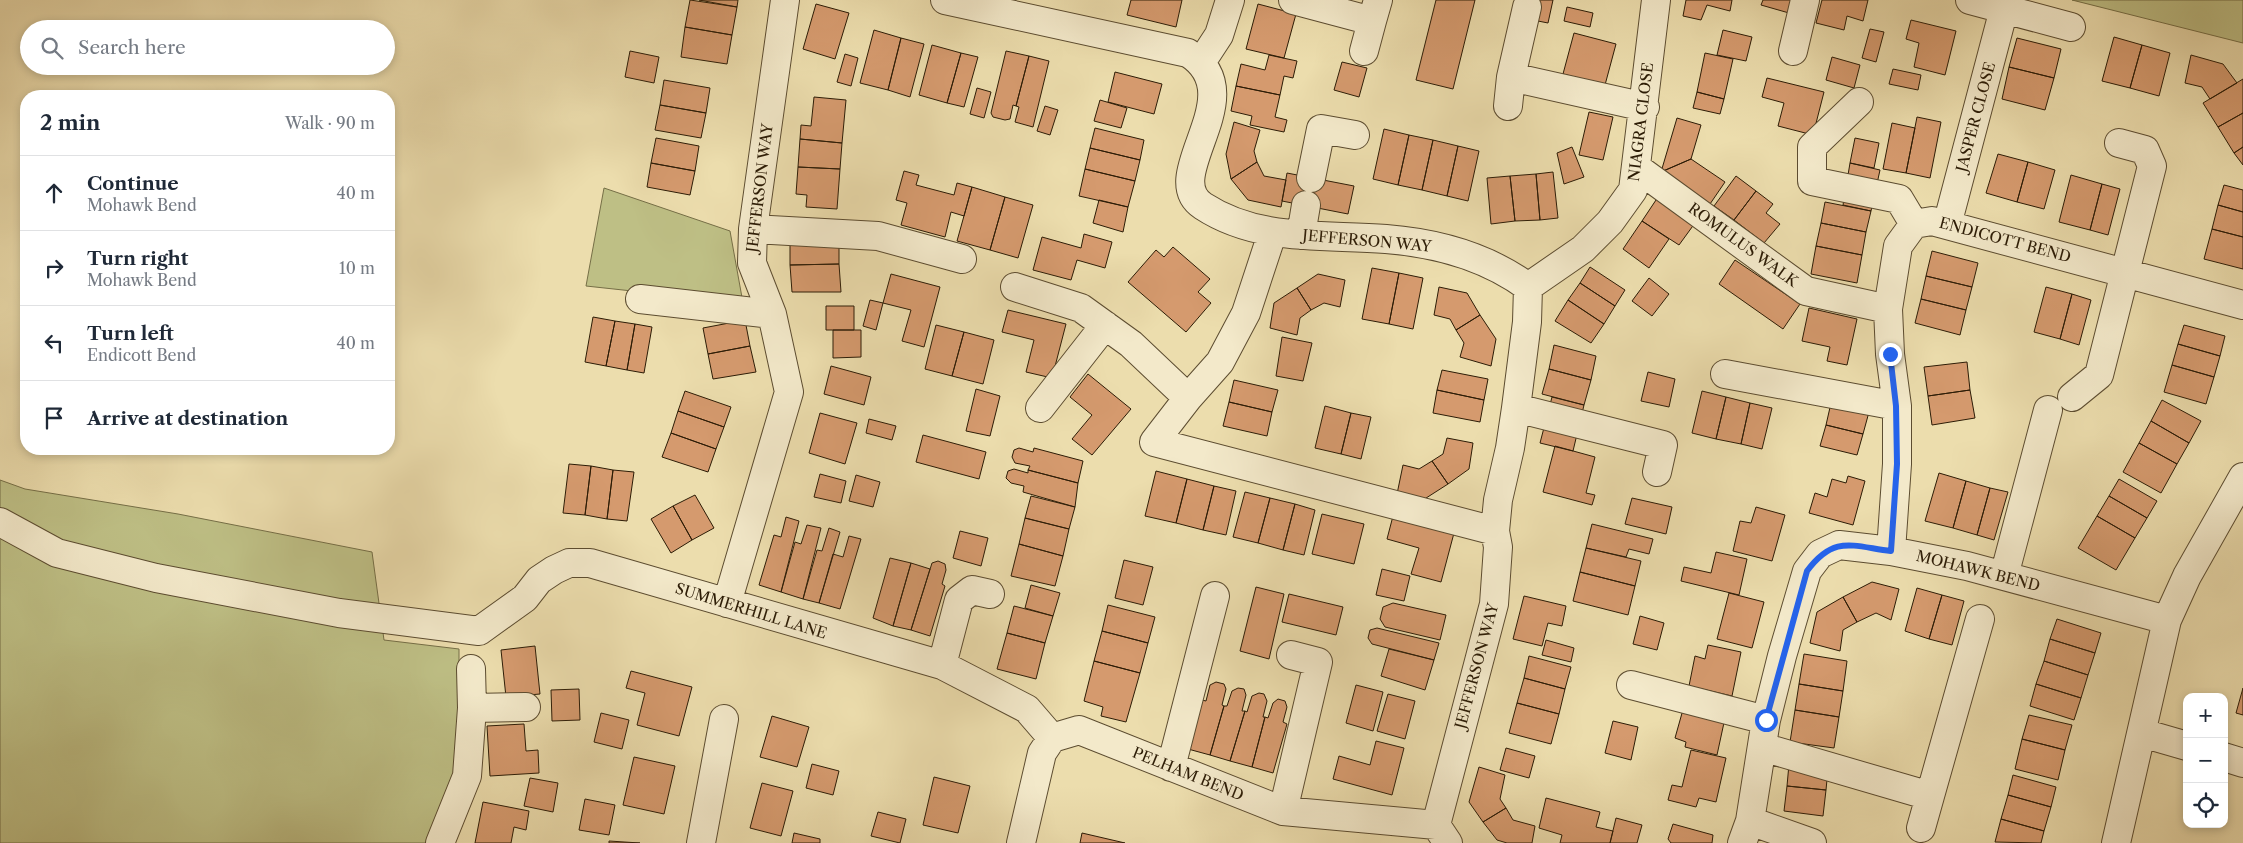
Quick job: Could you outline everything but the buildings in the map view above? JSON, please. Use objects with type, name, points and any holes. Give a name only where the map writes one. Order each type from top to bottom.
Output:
[{"type":"street","name":"JEFFERSON WAY","points":[[727,603],[789,392],[772,314],[752,262],[753,229],[785,0]]},
{"type":"street","points":[[945,0],[1009,7],[1188,53],[1202,61],[1219,35],[1230,0]]},
{"type":"street","points":[[1293,0],[1375,10],[1364,51]]},
{"type":"street","name":"NIAGRA CLOSE","points":[[1528,287],[1583,249],[1610,222],[1633,190],[1645,108],[1656,0]]},
{"type":"street","points":[[1792,51],[1805,0]]},
{"type":"street","points":[[1970,0],[2071,26]]},
{"type":"street","points":[[1508,106],[1511,77],[1527,7]]},
{"type":"street","name":"JASPER CLOSE","points":[[1947,225],[2004,9]]},
{"type":"street","name":"JEFFERSON WAY","points":[[1202,61],[1212,84],[1213,104],[1189,176],[1191,192],[1200,204],[1226,219],[1272,234],[1388,239],[1444,248],[1474,256],[1510,274],[1528,287],[1527,322],[1516,408],[1510,448],[1498,500],[1496,531],[1498,547],[1494,604],[1442,834]]},
{"type":"street","points":[[1511,77],[1645,108]]},
{"type":"street","points":[[1860,102],[1812,147],[1812,181],[1899,199],[1914,224],[1898,246],[1888,309],[1890,354],[1896,406],[1897,464],[1891,551]]},
{"type":"street","points":[[1311,178],[1321,129],[1355,135]]},
{"type":"street","points":[[2072,397],[2099,375],[2152,166],[2145,150],[2120,143]]},
{"type":"street","name":"ROMULUS WALK","points":[[1637,168],[1806,291],[1888,309]]},
{"type":"street","points":[[1301,235],[1306,206]]},
{"type":"street","name":"ENDICOTT BEND","points":[[1914,224],[1932,222],[1947,225],[2124,271],[2243,305]]},
{"type":"street","points":[[753,229],[878,236],[962,258]]},
{"type":"street","points":[[1272,234],[1246,313],[1220,362],[1188,398],[1154,442],[1496,531]]},
{"type":"street","points":[[1015,287],[1081,308],[1131,344],[1188,398]]},
{"type":"street","points":[[640,299],[772,314]]},
{"type":"street","points":[[1040,408],[1105,325]]},
{"type":"street","points":[[1725,374],[1896,406]]},
{"type":"street","points":[[1516,408],[1663,445],[1657,472]]},
{"type":"street","points":[[2004,576],[2048,410]]},
{"type":"street","points":[[2116,843],[2167,620],[2187,576],[2243,477]]},
{"type":"street","name":"SUMMERHILL LANE","points":[[0,522],[57,553],[156,578],[339,613],[450,629],[479,631],[525,598],[539,580],[569,563],[590,563],[942,665],[1027,709],[1052,738]]},
{"type":"street","name":"MOHAWK BEND","points":[[1746,832],[1766,720],[1807,571],[1820,554],[1839,545],[1891,551],[1968,566],[2167,620]]},
{"type":"street","points":[[942,665],[959,600],[972,590],[990,594]]},
{"type":"street","points":[[1170,766],[1215,596]]},
{"type":"street","points":[[1920,828],[1980,619]]},
{"type":"street","points":[[1283,811],[1318,662],[1291,655]]},
{"type":"street","points":[[440,843],[467,776],[472,708],[471,669]]},
{"type":"street","points":[[1631,685],[1766,720]]},
{"type":"street","points":[[472,708],[526,707]]},
{"type":"street","points":[[701,843],[724,719]]},
{"type":"street","name":"PELHAM BEND","points":[[1052,738],[1079,730],[1283,811],[1442,834]]},
{"type":"street","points":[[2142,733],[2183,745]]},
{"type":"street","points":[[1021,843],[1042,753],[1052,738]]},
{"type":"street","points":[[1762,747],[1930,796]]},
{"type":"street","points":[[2228,758],[2243,762]]},
{"type":"street","points":[[1746,832],[1812,843]]},
{"type":"green space","points":[[2072,0],[2243,0],[2243,43]]},
{"type":"green space","points":[[604,188],[730,231],[743,303],[586,286]]},
{"type":"green space","points":[[0,480],[25,489],[178,514],[372,552],[384,640],[459,649],[459,763],[429,843],[0,843]]},
{"type":"route","points":[[1766,720],[1782,656],[1807,571],[1820,554],[1839,545],[1891,551],[1897,464],[1896,406],[1890,354]]}]
